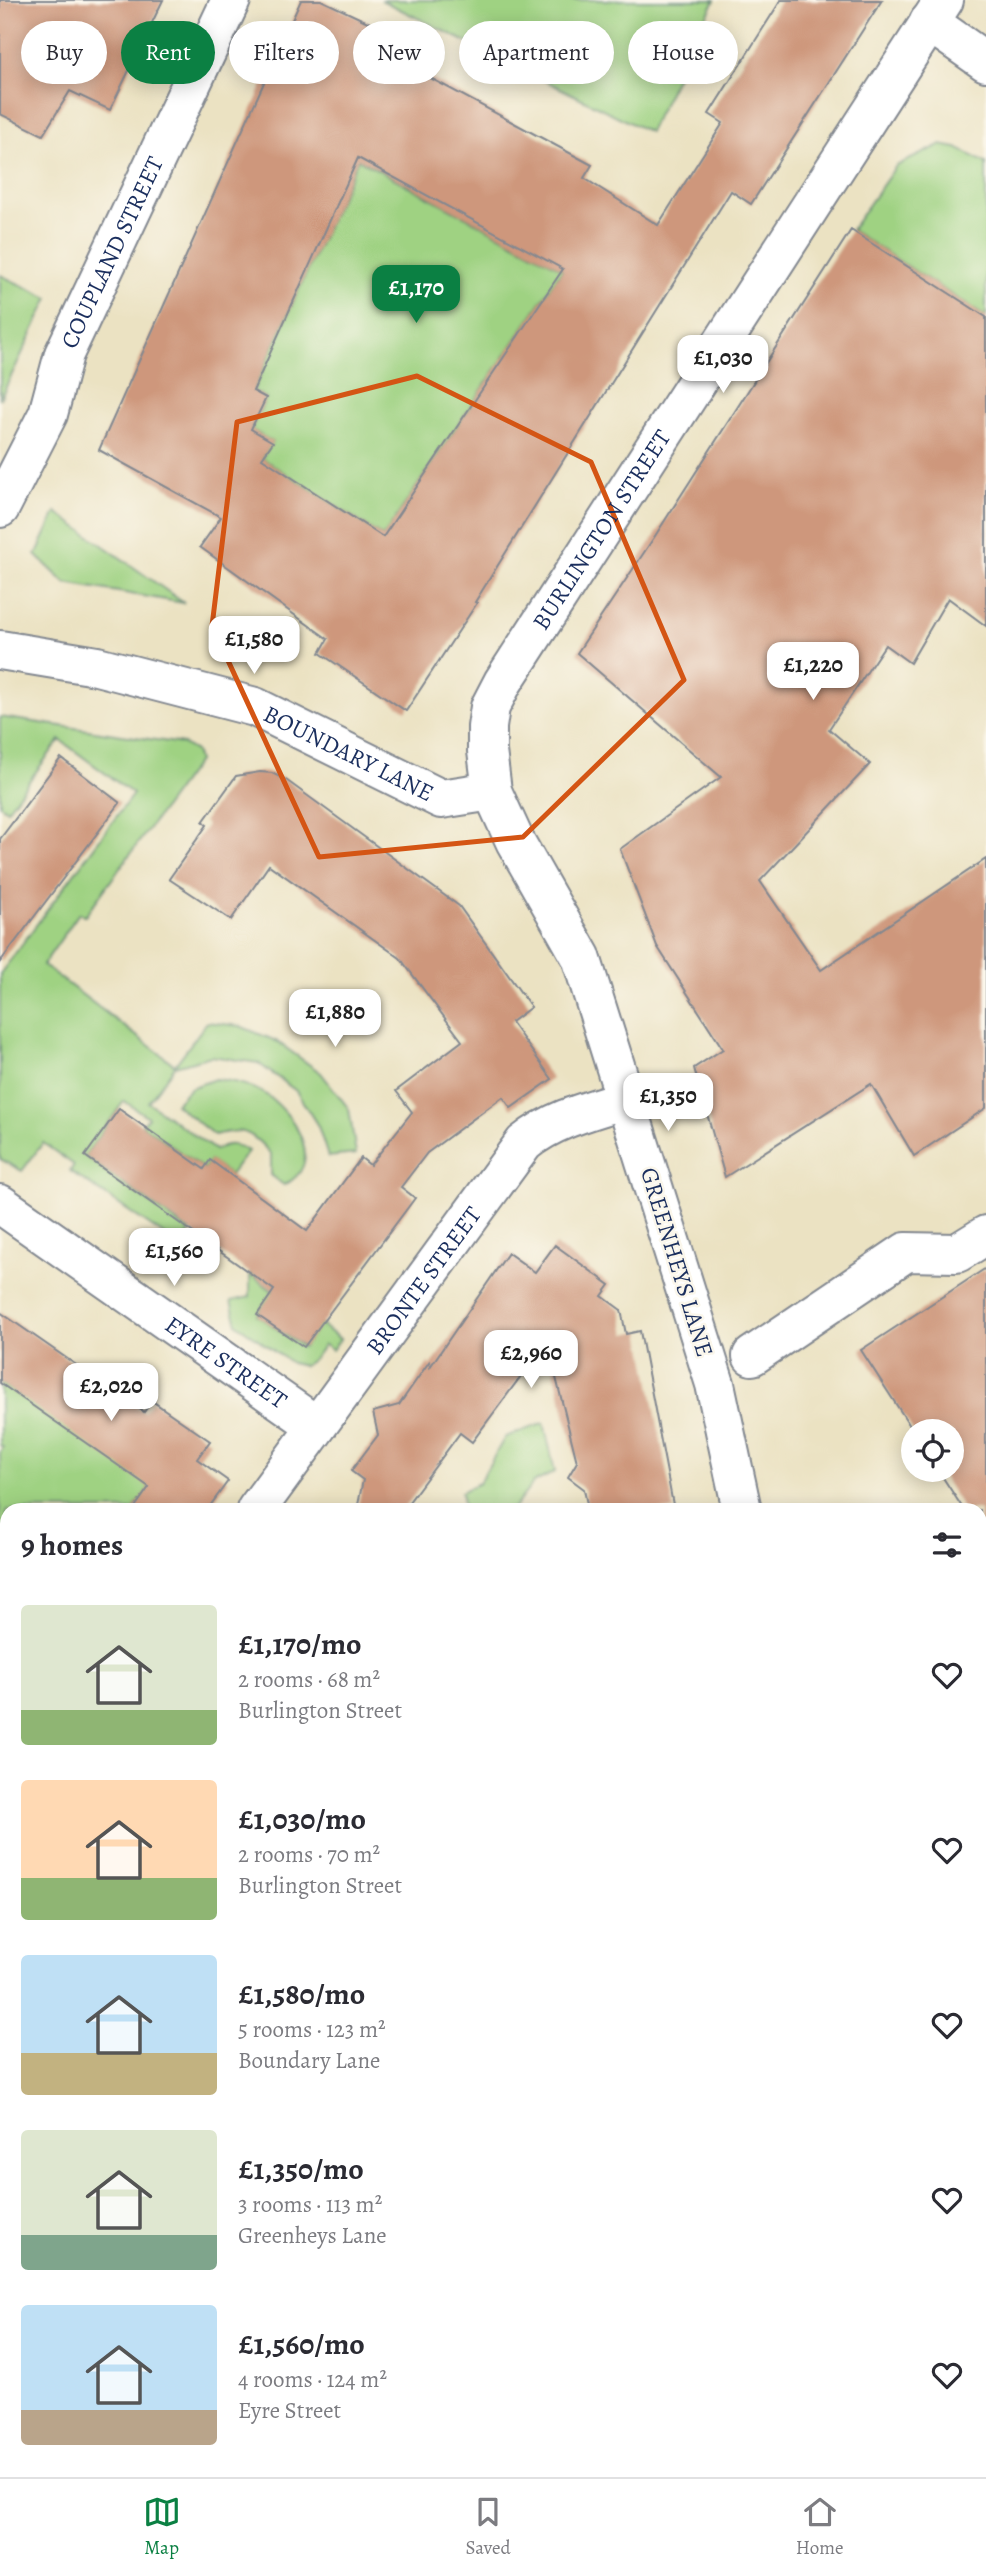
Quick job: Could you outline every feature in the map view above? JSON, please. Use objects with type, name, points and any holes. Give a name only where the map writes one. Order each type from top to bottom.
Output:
[{"type":"street","name":"COUPLAND STREET","points":[[0,508],[48,414],[64,354],[231,0]]},
{"type":"street","points":[[936,11],[986,62]]},
{"type":"street","name":"BURLINGTON STREET","points":[[492,791],[487,727],[490,707],[503,681],[936,11]]},
{"type":"street","name":"BOUNDARY LANE","points":[[0,650],[97,666],[255,707],[441,799],[492,791]]},
{"type":"street","name":"GREENHEYS LANE","points":[[492,791],[515,841],[581,957],[715,1384],[741,1503]]},
{"type":"street","name":"BRONTE STREET","points":[[261,1503],[524,1143],[539,1131],[570,1116],[626,1099]]},
{"type":"street","name":"EYRE STREET","points":[[0,1203],[317,1426]]},
{"type":"street","points":[[752,1356],[906,1252],[957,1253],[986,1235]]},
{"type":"highlighted area","points":[[417,376],[591,462],[684,680],[523,837],[319,857],[212,626],[237,422]]},
{"type":"green space","points":[[381,0],[715,0],[704,21],[628,21],[628,84],[673,84],[649,132],[552,84],[614,84],[614,21],[459,21],[459,38],[445,32],[445,21],[424,21]]},
{"type":"green space","points":[[940,145],[957,148],[986,163],[986,317],[851,230],[896,166]]},
{"type":"green space","points":[[358,159],[563,269],[383,537],[262,458],[272,442],[251,429],[266,398],[253,391]]},
{"type":"green space","points":[[0,275],[49,298],[0,399]]},
{"type":"green space","points":[[56,512],[184,603],[65,583],[36,555]]},
{"type":"green space","points":[[0,717],[183,744],[195,751],[198,761],[85,916],[79,913],[43,965],[175,1065],[207,1022],[240,1026],[276,1041],[321,1073],[349,1109],[356,1154],[328,1157],[318,1126],[296,1091],[258,1063],[211,1056],[175,1066],[148,1102],[215,1150],[232,1145],[248,1151],[230,1175],[210,1161],[204,1169],[142,1125],[148,1117],[124,1101],[85,1156],[190,1232],[180,1246],[70,1171],[74,1165],[43,1143],[22,1171],[0,1159],[0,974],[133,794],[60,740],[7,810],[0,805]]},
{"type":"green space","points":[[215,1079],[256,1089],[268,1096],[288,1116],[302,1140],[305,1153],[297,1176],[284,1185],[271,1176],[271,1154],[257,1140],[240,1132],[214,1135],[175,1104],[190,1088]]},
{"type":"green space","points":[[250,1274],[274,1292],[257,1315],[303,1347],[320,1324],[340,1339],[332,1350],[324,1345],[304,1366],[291,1363],[237,1324],[231,1301],[250,1297]]},
{"type":"green space","points":[[0,1383],[152,1484],[138,1503],[0,1503],[0,1452],[3,1447],[0,1445]]},
{"type":"green space","points":[[544,1423],[555,1472],[533,1483],[518,1503],[463,1503],[461,1492],[479,1483],[505,1437]]},
{"type":"building","points":[[0,0],[163,0],[153,21],[121,21],[123,84],[110,110],[70,91],[43,135],[0,114]]},
{"type":"building","points":[[301,0],[321,0],[366,21],[353,21],[353,84],[441,84],[592,165],[584,178],[658,225],[723,123],[709,114],[728,84],[738,84],[738,68],[781,0],[882,0],[751,204],[731,191],[475,602],[477,603],[406,711],[320,653],[328,639],[200,547],[221,517],[99,450],[263,84],[339,84],[339,21],[292,21]],"holes":[[[358,158],[563,269],[383,537],[262,458],[273,442],[251,429],[266,398],[253,391]]]},
{"type":"building","points":[[851,230],[986,317],[986,626],[948,598],[910,663],[885,645],[829,729],[870,764],[760,881],[821,970],[986,859],[986,1108],[914,1156],[871,1084],[725,1177],[694,1068],[723,1049],[657,946],[620,849],[721,777],[577,653]]},
{"type":"building","points":[[61,758],[120,803],[0,962],[0,839]]},
{"type":"building","points":[[272,773],[286,780],[459,906],[531,1007],[511,1022],[552,1079],[511,1108],[503,1097],[427,1153],[401,1187],[415,1198],[304,1347],[257,1315],[274,1290],[85,1156],[119,1109],[204,1169],[210,1160],[307,1231],[361,1158],[370,1165],[412,1112],[396,1091],[462,1041],[400,958],[269,865],[231,920],[169,879],[207,825],[203,822],[236,776]]},
{"type":"building","points":[[555,1245],[610,1285],[602,1296],[621,1310],[626,1334],[640,1331],[673,1503],[587,1503],[584,1489],[568,1477],[577,1462],[547,1341],[472,1442],[460,1433],[408,1503],[358,1503],[363,1480],[351,1471],[378,1435],[373,1412],[399,1405],[429,1362],[430,1367],[508,1253],[535,1272]]},
{"type":"building","points":[[986,1268],[986,1503],[959,1503],[946,1482],[964,1482],[964,1419],[906,1419],[861,1350]]},
{"type":"building","points":[[0,1312],[144,1412],[152,1401],[210,1441],[197,1459],[228,1481],[212,1503],[138,1503],[149,1487],[0,1383]]}]
